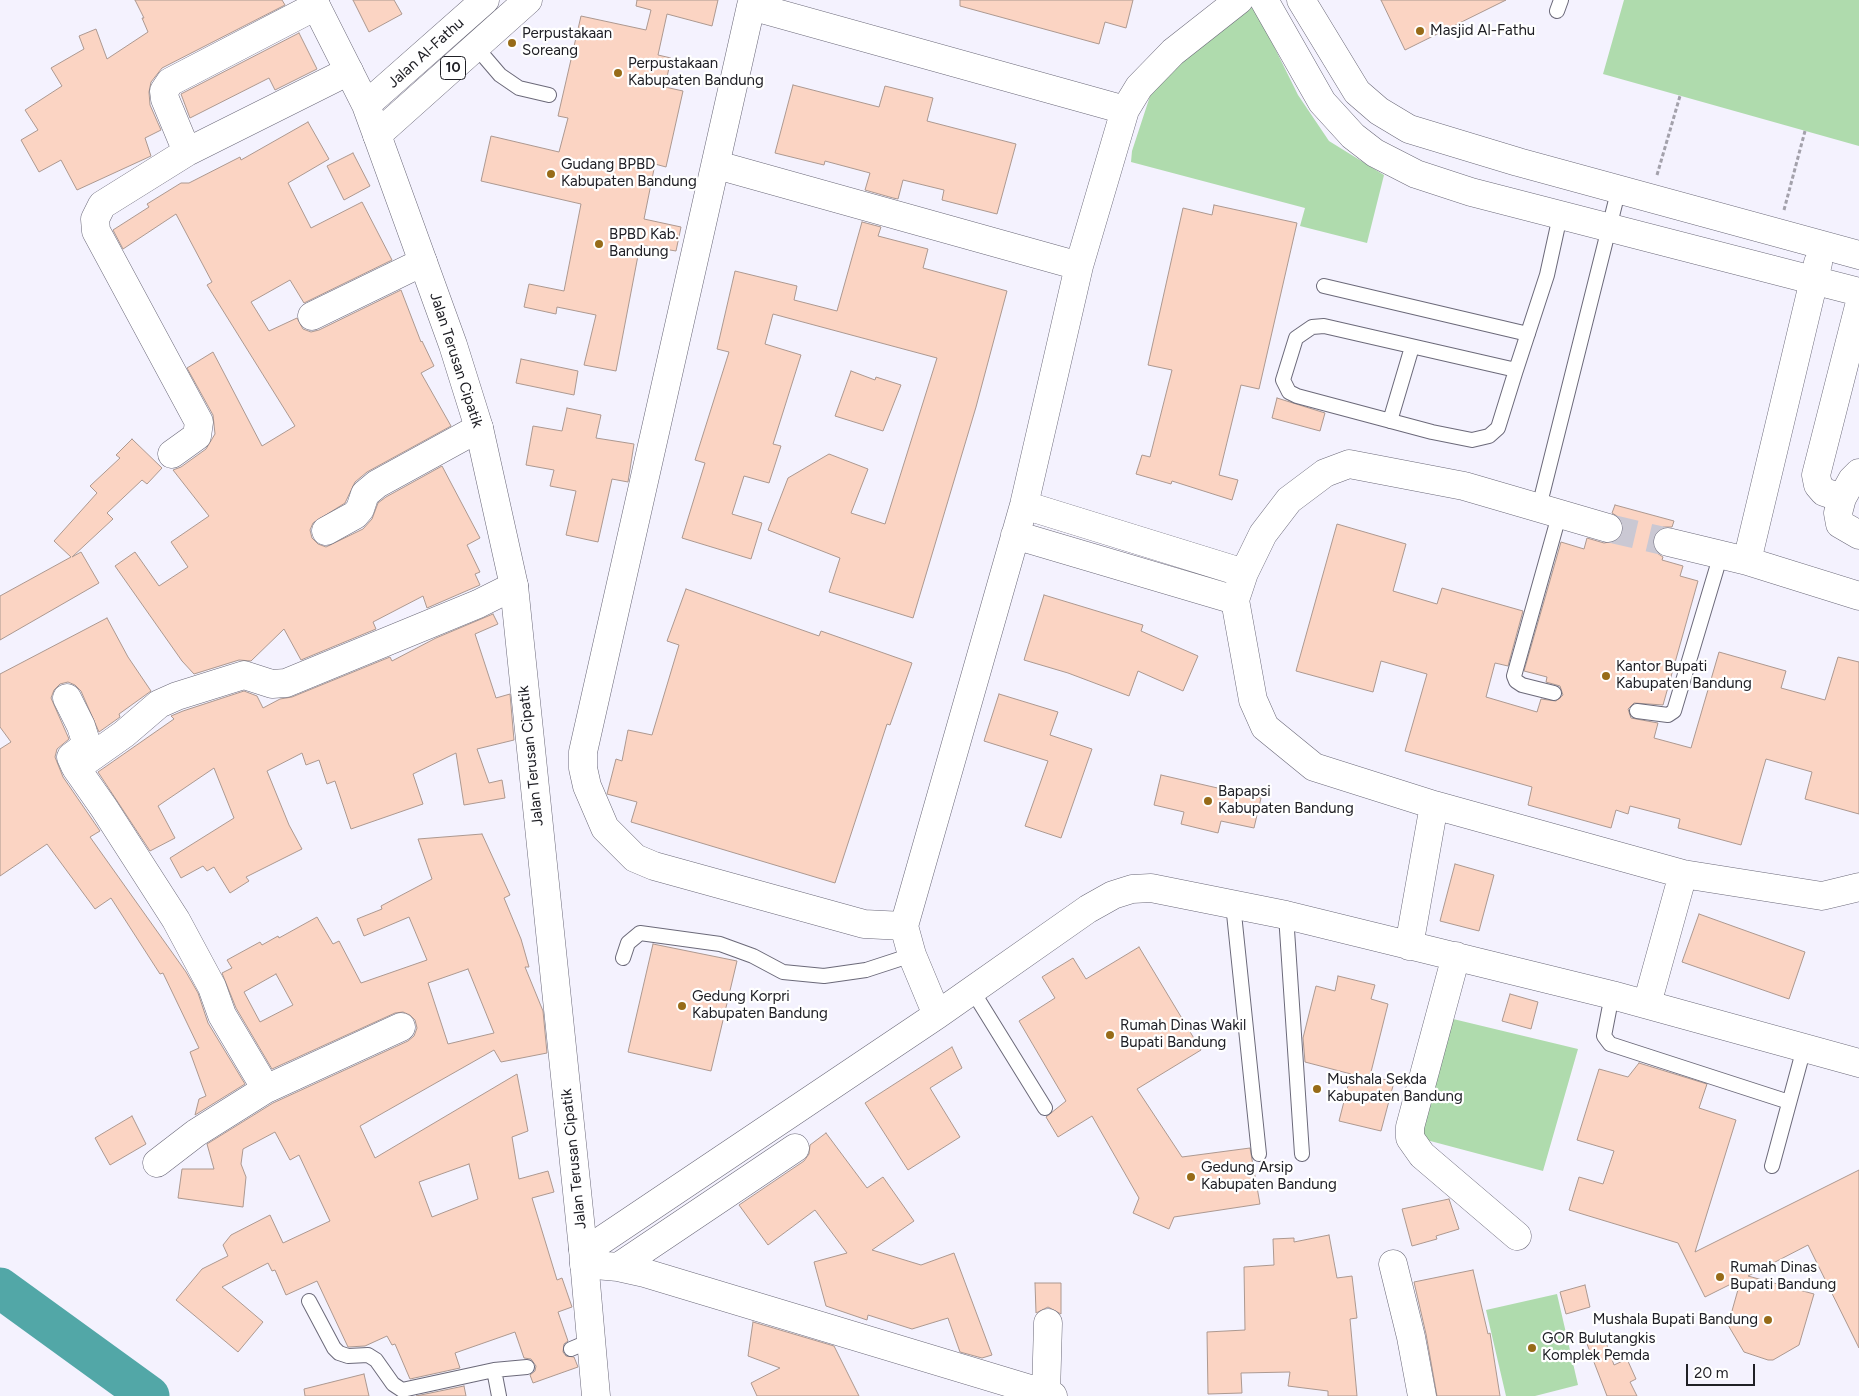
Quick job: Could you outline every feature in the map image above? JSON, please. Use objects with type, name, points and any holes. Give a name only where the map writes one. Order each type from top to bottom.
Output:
[{"type":"main road","name":"Jalan Al-Fathu","points":[[366,105],[485,0]]},
{"type":"main road","name":"Jalan Al-Fathu","points":[[378,135],[528,0]]},
{"type":"main road","points":[[937,1015],[912,956],[904,926],[1024,505],[1079,266],[1125,110],[1139,87],[1173,52],[1239,0]]},
{"type":"main road","points":[[1264,0],[1322,102],[1353,136],[1376,153],[1416,174],[1471,192],[1560,216],[1859,292]]},
{"type":"main road","points":[[1301,0],[1357,92],[1380,111],[1409,129],[1518,162],[1859,255]]},
{"type":"main road","name":"Jalan Terusan Cipatik","points":[[315,3],[366,105],[423,262],[479,428],[514,586],[584,1257],[581,1345],[596,1396]]},
{"type":"main road","points":[[187,152],[165,99],[164,90],[170,82],[315,3]]},
{"type":"main road","points":[[904,926],[864,924],[654,866],[636,858],[605,828],[587,786],[583,768],[583,752],[717,165],[752,3],[792,8],[1125,110]]},
{"type":"main road","points":[[172,454],[197,436],[199,422],[96,231],[95,219],[102,205],[187,152],[350,71]]},
{"type":"main road","points":[[717,165],[1079,266]]},
{"type":"main road","points":[[1747,561],[1822,245]]},
{"type":"main road","points":[[312,316],[423,262]]},
{"type":"main road","points":[[1842,498],[1824,492],[1818,485],[1816,475],[1859,306]]},
{"type":"main road","points":[[326,530],[355,515],[360,509],[365,494],[378,484],[479,428]]},
{"type":"main road","points":[[1608,528],[1464,486],[1349,464],[1325,473],[1289,500],[1263,534],[1244,573],[1235,600],[1253,700],[1265,727],[1314,767],[1434,805],[1683,874],[1822,896],[1859,887]]},
{"type":"main road","points":[[1859,473],[1852,480],[1842,498],[1838,513],[1840,524],[1851,532],[1859,534]]},
{"type":"main road","points":[[1024,505],[1244,573]]},
{"type":"main road","points":[[1015,535],[1235,600]]},
{"type":"main road","points":[[1668,542],[1747,561],[1859,596]]},
{"type":"main road","points":[[76,768],[124,734],[159,704],[177,696],[244,675],[272,684],[286,684],[478,604],[514,586]]},
{"type":"main road","points":[[67,698],[77,716],[86,744],[71,757],[76,768],[176,920],[212,987],[222,1015],[266,1089]]},
{"type":"main road","points":[[1410,946],[1434,805]]},
{"type":"main road","points":[[1647,1004],[1683,874]]},
{"type":"main road","points":[[584,1257],[604,1239],[937,1015],[1088,909],[1113,895],[1132,889],[1151,888],[1286,915],[1647,1004],[1859,1063]]},
{"type":"main road","points":[[1456,956],[1410,1127],[1410,1138],[1422,1155],[1517,1236]]},
{"type":"main road","points":[[157,1164],[196,1132],[266,1089],[401,1027]]},
{"type":"main road","points":[[618,1267],[795,1148]]},
{"type":"main road","points":[[584,1257],[739,1300],[1050,1395],[1048,1323]]},
{"type":"main road","points":[[1393,1264],[1411,1337],[1422,1396]]},
{"type":"lane","points":[[476,47],[500,75],[518,88],[548,95]]},
{"type":"lane","points":[[1554,693],[1522,684],[1516,681],[1514,676],[1609,227],[1619,188]]},
{"type":"lane","points":[[1516,370],[1324,326],[1312,327],[1296,338],[1283,380],[1289,392],[1297,396],[1390,421],[1472,440],[1489,436],[1498,428],[1547,275],[1560,216]]},
{"type":"lane","points":[[1324,286],[1528,334]]},
{"type":"lane","points":[[1390,421],[1412,347]]},
{"type":"lane","points":[[1637,711],[1668,715],[1674,711],[1721,554]]},
{"type":"lane","points":[[1233,904],[1259,1154]]},
{"type":"lane","points":[[1286,915],[1302,1154]]},
{"type":"lane","points":[[623,958],[628,944],[640,933],[720,944],[753,956],[783,972],[824,976],[866,970],[912,956]]},
{"type":"lane","points":[[972,990],[1045,1108]]},
{"type":"lane","points":[[1612,995],[1604,1036],[1610,1044],[1789,1102]]},
{"type":"lane","points":[[1772,1166],[1804,1048]]},
{"type":"lane","points":[[309,1301],[339,1353],[348,1356],[368,1355],[376,1360],[393,1384],[402,1390],[494,1370],[527,1367]]},
{"type":"lane","points":[[494,1370],[499,1396]]},
{"type":"path","points":[[1650,197],[1680,96]]},
{"type":"path","points":[[1778,232],[1805,131]]},
{"type":"green space","points":[[1624,0],[1859,0],[1859,146],[1603,74]]},
{"type":"green space","points":[[1252,2],[1298,95],[1329,141],[1384,175],[1367,243],[1300,226],[1305,208],[1131,162],[1132,151],[1152,90],[1181,60]]},
{"type":"green space","points":[[1449,1018],[1578,1049],[1543,1171],[1419,1138]]},
{"type":"green space","name":"GOR Bulutangkis Komplek Pemda","points":[[1557,1294],[1578,1385],[1535,1396],[1506,1396],[1486,1310]]},
{"type":"building","points":[[135,0],[282,0],[285,5],[162,68],[151,82],[149,92],[150,105],[161,130],[145,138],[151,156],[77,190],[61,160],[39,172],[21,140],[38,130],[25,110],[62,86],[51,68],[84,49],[79,36],[96,29],[107,59],[148,32],[142,18],[144,18]]},
{"type":"building","points":[[353,0],[394,0],[402,14],[369,32]]},
{"type":"building","points":[[637,0],[718,0],[712,26],[667,14],[658,55],[671,58],[665,87],[683,91],[666,167],[655,164],[644,219],[681,227],[676,251],[640,245],[616,371],[584,365],[596,315],[557,307],[556,314],[524,307],[529,284],[564,291],[581,204],[481,181],[491,136],[559,152],[568,118],[558,116],[581,16],[646,30],[651,10],[636,6]]},
{"type":"building","points":[[960,0],[1133,0],[1126,28],[1105,22],[1099,44],[960,6]]},
{"type":"building","name":"Masjid Al-Fathu","points":[[1381,0],[1506,0],[1405,50]]},
{"type":"building","points":[[299,33],[317,69],[275,90],[269,78],[190,118],[181,94]]},
{"type":"building","points":[[793,85],[879,107],[885,86],[933,98],[927,121],[1016,144],[997,214],[942,200],[944,190],[903,180],[898,199],[893,198],[865,190],[870,173],[825,161],[824,165],[775,153]]},
{"type":"building","points":[[308,122],[329,159],[288,183],[311,228],[362,202],[392,260],[304,303],[290,280],[251,302],[269,331],[297,318],[303,329],[311,332],[319,330],[401,290],[421,342],[434,366],[421,373],[451,426],[367,472],[355,482],[345,503],[313,523],[310,530],[312,538],[318,544],[326,547],[363,529],[372,519],[378,503],[442,466],[480,538],[467,545],[480,572],[475,574],[480,585],[427,608],[423,596],[373,622],[376,629],[301,660],[284,629],[251,661],[239,660],[194,674],[182,661],[115,566],[135,552],[159,586],[188,567],[171,542],[209,516],[173,470],[181,467],[206,449],[215,434],[213,415],[187,368],[213,352],[262,446],[295,426],[207,285],[212,282],[176,214],[123,249],[113,230],[149,207],[147,204],[181,183],[189,183],[240,157],[241,160]]},
{"type":"building","points":[[353,153],[370,186],[344,200],[327,166]]},
{"type":"building","points":[[1214,205],[1297,223],[1259,389],[1241,385],[1219,475],[1238,480],[1232,500],[1172,481],[1171,484],[1136,474],[1142,455],[1150,457],[1172,370],[1148,365],[1183,208],[1212,215]]},
{"type":"building","points":[[862,222],[881,227],[878,236],[928,249],[923,268],[1007,291],[976,407],[913,618],[829,592],[840,558],[768,530],[788,478],[829,454],[868,469],[851,513],[885,524],[937,358],[773,314],[765,344],[801,355],[773,444],[781,446],[769,483],[744,476],[732,514],[762,523],[751,559],[682,538],[705,463],[695,460],[729,352],[717,349],[735,271],[797,286],[794,300],[837,311]]},
{"type":"building","points":[[521,359],[578,371],[574,395],[516,383]]},
{"type":"building","points":[[851,371],[875,380],[876,377],[901,385],[883,431],[835,416]]},
{"type":"building","points":[[1277,398],[1325,413],[1320,431],[1272,418]]},
{"type":"building","points":[[567,408],[601,415],[596,438],[634,444],[628,482],[612,479],[598,542],[566,535],[576,491],[550,486],[554,470],[526,465],[533,426],[562,431]]},
{"type":"building","points":[[132,439],[162,468],[147,484],[142,480],[107,513],[113,519],[72,557],[81,552],[99,583],[0,640],[0,596],[71,557],[54,541],[97,493],[90,486],[120,458],[116,455]]},
{"type":"building","name":"Kantor Bupati Kabupaten Bandung","points":[[1615,505],[1674,521],[1672,527],[1663,527],[1656,532],[1653,539],[1653,547],[1663,557],[1662,560],[1683,566],[1680,576],[1698,581],[1663,705],[1634,703],[1628,709],[1631,718],[1658,723],[1654,738],[1691,748],[1719,652],[1786,671],[1781,688],[1825,700],[1838,657],[1859,662],[1859,814],[1805,799],[1812,772],[1766,759],[1741,845],[1678,828],[1680,819],[1630,806],[1628,814],[1616,810],[1611,828],[1528,805],[1532,787],[1405,751],[1427,674],[1381,661],[1373,692],[1296,671],[1337,524],[1406,544],[1393,591],[1437,604],[1442,588],[1523,611],[1508,666],[1495,663],[1486,697],[1537,712],[1541,699],[1556,701],[1563,695],[1560,686],[1546,682],[1547,677],[1524,671],[1561,542],[1584,549],[1587,538],[1604,543],[1618,540],[1623,533],[1623,525],[1620,518],[1612,513]]},
{"type":"building","points":[[686,589],[819,636],[821,631],[912,663],[890,725],[887,724],[835,883],[631,822],[637,802],[607,794],[616,759],[622,761],[628,730],[652,735],[679,645],[667,641]]},
{"type":"building","points":[[1044,595],[1143,625],[1141,631],[1198,656],[1183,691],[1138,671],[1129,696],[1068,673],[1024,660]]},
{"type":"building","points":[[493,614],[498,624],[475,634],[496,698],[510,694],[514,740],[477,749],[489,783],[502,780],[505,798],[464,805],[456,753],[413,774],[423,804],[351,829],[335,781],[327,784],[319,760],[306,765],[302,753],[267,771],[289,825],[302,849],[246,877],[249,881],[230,893],[214,867],[207,871],[203,866],[181,878],[170,858],[234,818],[214,768],[158,806],[175,838],[150,851],[98,772],[174,719],[171,716],[183,711],[244,691],[257,696],[263,708],[280,699],[292,697],[390,657],[392,661],[436,638]]},
{"type":"building","points":[[107,618],[128,657],[151,691],[119,714],[120,717],[99,732],[81,691],[75,685],[68,682],[60,684],[54,690],[51,698],[69,739],[57,749],[55,757],[63,777],[100,831],[90,837],[186,972],[198,993],[208,1023],[245,1084],[195,1115],[199,1099],[206,1096],[190,1052],[199,1048],[163,973],[160,974],[111,898],[95,909],[47,844],[0,876],[0,749],[11,742],[0,727],[0,674]]},
{"type":"building","points":[[999,694],[1058,712],[1050,735],[1092,749],[1061,838],[1025,826],[1048,761],[984,741]]},
{"type":"building","name":"Bapapsi Kabupaten Bandung","points":[[1161,775],[1261,798],[1254,828],[1221,821],[1218,833],[1181,824],[1184,812],[1154,805]]},
{"type":"building","points":[[482,834],[510,895],[504,898],[521,939],[529,967],[525,967],[543,1011],[547,1053],[501,1062],[494,1050],[360,1126],[375,1158],[517,1074],[528,1131],[512,1137],[519,1179],[548,1171],[554,1192],[532,1198],[557,1280],[562,1278],[572,1307],[558,1312],[568,1341],[564,1344],[563,1352],[566,1356],[574,1357],[578,1367],[533,1383],[530,1375],[535,1371],[536,1366],[531,1359],[524,1358],[515,1332],[455,1353],[460,1368],[410,1379],[395,1344],[392,1345],[387,1336],[365,1346],[348,1347],[317,1281],[286,1295],[275,1270],[272,1271],[268,1263],[222,1287],[263,1322],[238,1352],[176,1300],[202,1269],[228,1256],[223,1245],[231,1235],[270,1215],[283,1243],[330,1221],[299,1155],[290,1160],[275,1132],[243,1149],[241,1164],[246,1177],[243,1207],[178,1198],[182,1169],[214,1169],[207,1144],[273,1103],[408,1041],[414,1036],[417,1028],[415,1020],[410,1015],[403,1012],[395,1013],[272,1069],[236,1008],[222,973],[232,968],[227,960],[260,942],[262,945],[278,936],[279,938],[317,917],[333,944],[339,941],[361,983],[427,960],[409,917],[364,936],[357,919],[382,909],[381,906],[432,879],[418,839]],"holes":[[[468,969],[494,1033],[448,1044],[428,983]],[[276,974],[293,1005],[260,1022],[244,992]],[[469,1164],[478,1199],[432,1217],[419,1182]]]},
{"type":"building","points":[[1455,864],[1494,875],[1479,931],[1440,921]]},
{"type":"building","points":[[1699,914],[1805,952],[1789,999],[1682,962]]},
{"type":"building","name":"Gedung Korpri Kabupaten Bandung","points":[[653,944],[737,961],[711,1071],[628,1052]]},
{"type":"building","name":"Rumah Dinas Wakil Bupati Bandung","points":[[1139,947],[1201,1050],[1137,1089],[1182,1157],[1250,1148],[1260,1204],[1174,1217],[1169,1229],[1133,1213],[1139,1198],[1092,1116],[1058,1137],[1046,1117],[1066,1101],[1019,1021],[1055,998],[1042,977],[1073,958],[1086,979]]},
{"type":"building","points":[[1338,976],[1375,985],[1371,999],[1388,1004],[1370,1076],[1394,1082],[1381,1131],[1339,1121],[1351,1074],[1305,1062],[1303,1038],[1316,986],[1335,991]]},
{"type":"building","points":[[1510,994],[1538,1002],[1531,1029],[1502,1021]]},
{"type":"building","points":[[952,1047],[962,1068],[930,1088],[960,1137],[908,1170],[865,1103]]},
{"type":"building","points":[[1639,1063],[1707,1084],[1699,1108],[1736,1120],[1695,1252],[1859,1170],[1859,1348],[1808,1245],[1748,1276],[1814,1294],[1799,1345],[1773,1360],[1768,1360],[1744,1352],[1728,1325],[1741,1279],[1705,1297],[1678,1243],[1569,1210],[1579,1177],[1603,1184],[1614,1151],[1577,1140],[1599,1069],[1628,1077]]},
{"type":"building","points":[[132,1116],[146,1144],[110,1165],[95,1138]]},
{"type":"building","points":[[826,1133],[867,1188],[883,1177],[914,1221],[872,1250],[921,1265],[954,1253],[992,1355],[982,1358],[960,1352],[948,1318],[912,1329],[868,1315],[867,1320],[826,1306],[814,1262],[847,1253],[815,1210],[768,1245],[739,1205],[804,1161],[809,1154],[810,1145]]},
{"type":"building","points":[[1449,1199],[1459,1229],[1436,1236],[1437,1239],[1412,1246],[1402,1209]]},
{"type":"building","points":[[1329,1235],[1337,1278],[1352,1276],[1357,1318],[1350,1319],[1357,1396],[1328,1396],[1328,1391],[1288,1386],[1290,1372],[1241,1373],[1242,1393],[1208,1394],[1207,1332],[1245,1330],[1244,1267],[1274,1265],[1273,1239],[1294,1238],[1294,1242]]},
{"type":"building","points":[[1473,1270],[1488,1334],[1490,1333],[1500,1396],[1437,1396],[1414,1282]]},
{"type":"building","points":[[1035,1283],[1061,1283],[1061,1314],[1048,1307],[1036,1313]]},
{"type":"building","points":[[1585,1285],[1590,1307],[1566,1314],[1560,1292]]},
{"type":"building","points":[[753,1322],[834,1346],[859,1396],[757,1396],[751,1383],[780,1368],[748,1356]]},
{"type":"building","points":[[1604,1337],[1614,1365],[1627,1359],[1636,1379],[1630,1382],[1637,1396],[1607,1396],[1587,1344]]},
{"type":"building","points":[[364,1374],[369,1396],[305,1396],[304,1389]]},
{"type":"building","points":[[464,1386],[466,1396],[416,1396]]},
{"type":"waterway","points":[[0,1288],[149,1396]]},
{"type":"tunnel","points":[[1608,528],[1668,542]]},
{"type":"place","name":"Masjid Al-Fathu","points":[[1420,31]]},
{"type":"place","name":"Perpustakaan Soreang","points":[[512,43]]},
{"type":"place","name":"Perpustakaan Kabupaten Bandung","points":[[618,73]]},
{"type":"place","name":"Gudang BPBD Kabupaten Bandung","points":[[551,174]]},
{"type":"place","name":"BPBD Kab. Bandung","points":[[599,244]]},
{"type":"place","name":"Kantor Bupati Kabupaten Bandung","points":[[1606,676]]},
{"type":"place","name":"Bapapsi Kabupaten Bandung","points":[[1208,801]]},
{"type":"place","name":"Gedung Korpri Kabupaten Bandung","points":[[682,1006]]},
{"type":"place","name":"Rumah Dinas Wakil Bupati Bandung","points":[[1110,1035]]},
{"type":"place","name":"Mushala Sekda Kabupaten Bandung","points":[[1317,1089]]},
{"type":"place","name":"Gedung Arsip Kabupaten Bandung","points":[[1191,1177]]},
{"type":"place","name":"Rumah Dinas Bupati Bandung","points":[[1720,1277]]},
{"type":"place","name":"Mushala Bupati Bandung","points":[[1768,1320]]},
{"type":"place","name":"GOR Bulutangkis Komplek Pemda","points":[[1532,1348]]}]
